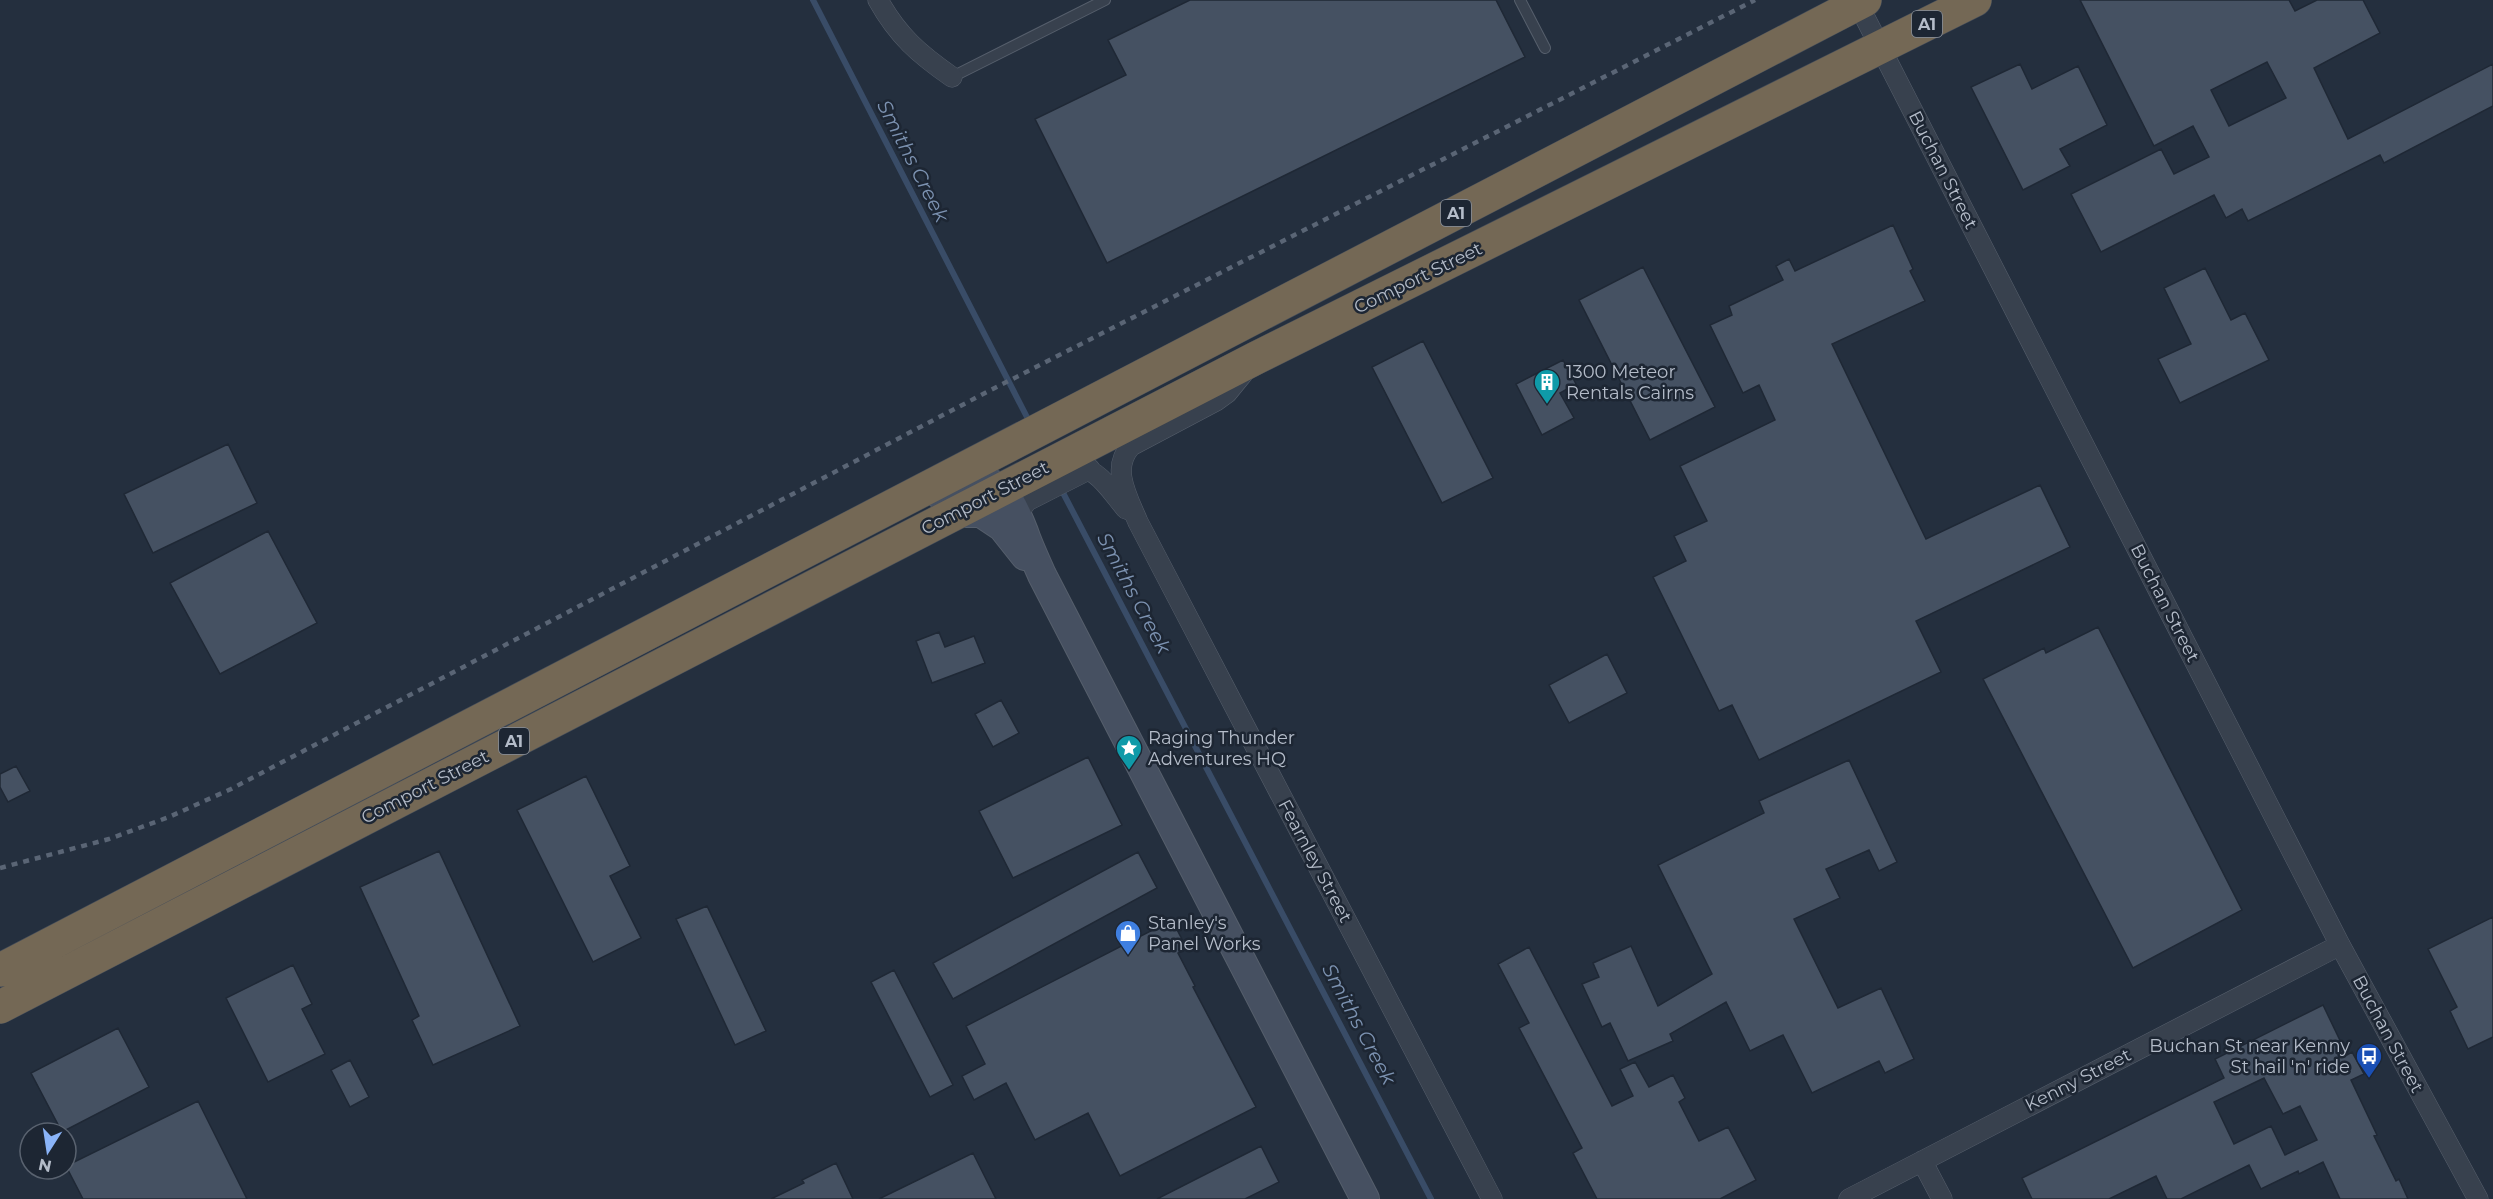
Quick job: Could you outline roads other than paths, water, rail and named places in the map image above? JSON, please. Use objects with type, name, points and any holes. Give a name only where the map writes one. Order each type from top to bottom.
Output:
[{"type":"highway","name":"Comport Street","points":[[0,1007],[956,513],[1017,493],[1076,462],[1256,358],[1975,0]]},
{"type":"highway","name":"Comport Street","points":[[0,970],[800,552],[1011,446],[1862,2]]},
{"type":"street","points":[[878,0],[896,29],[913,48],[952,77]]},
{"type":"street","name":"Buchan Street","points":[[1862,2],[1880,48],[2340,945],[2478,1199]]},
{"type":"street","name":"Fearnley Street","points":[[1256,358],[1222,397],[1126,451],[1122,458],[1121,478],[1138,522],[1492,1199]]},
{"type":"street","name":"Fearnley Street","points":[[1076,462],[1096,473],[1138,522]]},
{"type":"street","points":[[800,552],[844,544],[961,484],[986,481],[1017,493],[1042,575],[1365,1199]]},
{"type":"street","points":[[956,513],[981,513],[994,521],[1042,575]]},
{"type":"street","name":"Kenny Street","points":[[1849,1199],[2340,945]]},
{"type":"street","points":[[1922,1161],[1942,1199]]},
{"type":"lane","points":[[952,77],[1105,0]]},
{"type":"lane","points":[[1520,0],[1545,48]]},
{"type":"waterway","name":"Smiths Creek","points":[[813,0],[1030,423]]},
{"type":"waterway","name":"Smiths Creek","points":[[1060,487],[1431,1199]]},
{"type":"railway","points":[[0,868],[109,839],[169,817],[231,789],[985,393],[1755,0]]},
{"type":"place","name":"1300 Meteor Rentals Cairns","points":[[1547,405]]},
{"type":"place","name":"Raging Thunder Adventures HQ","points":[[1129,771]]},
{"type":"place","name":"Stanley's Panel Works","points":[[1128,956]]},
{"type":"place","name":"Buchan St near Kenny St hail 'n' ride","points":[[2369,1079]]}]
